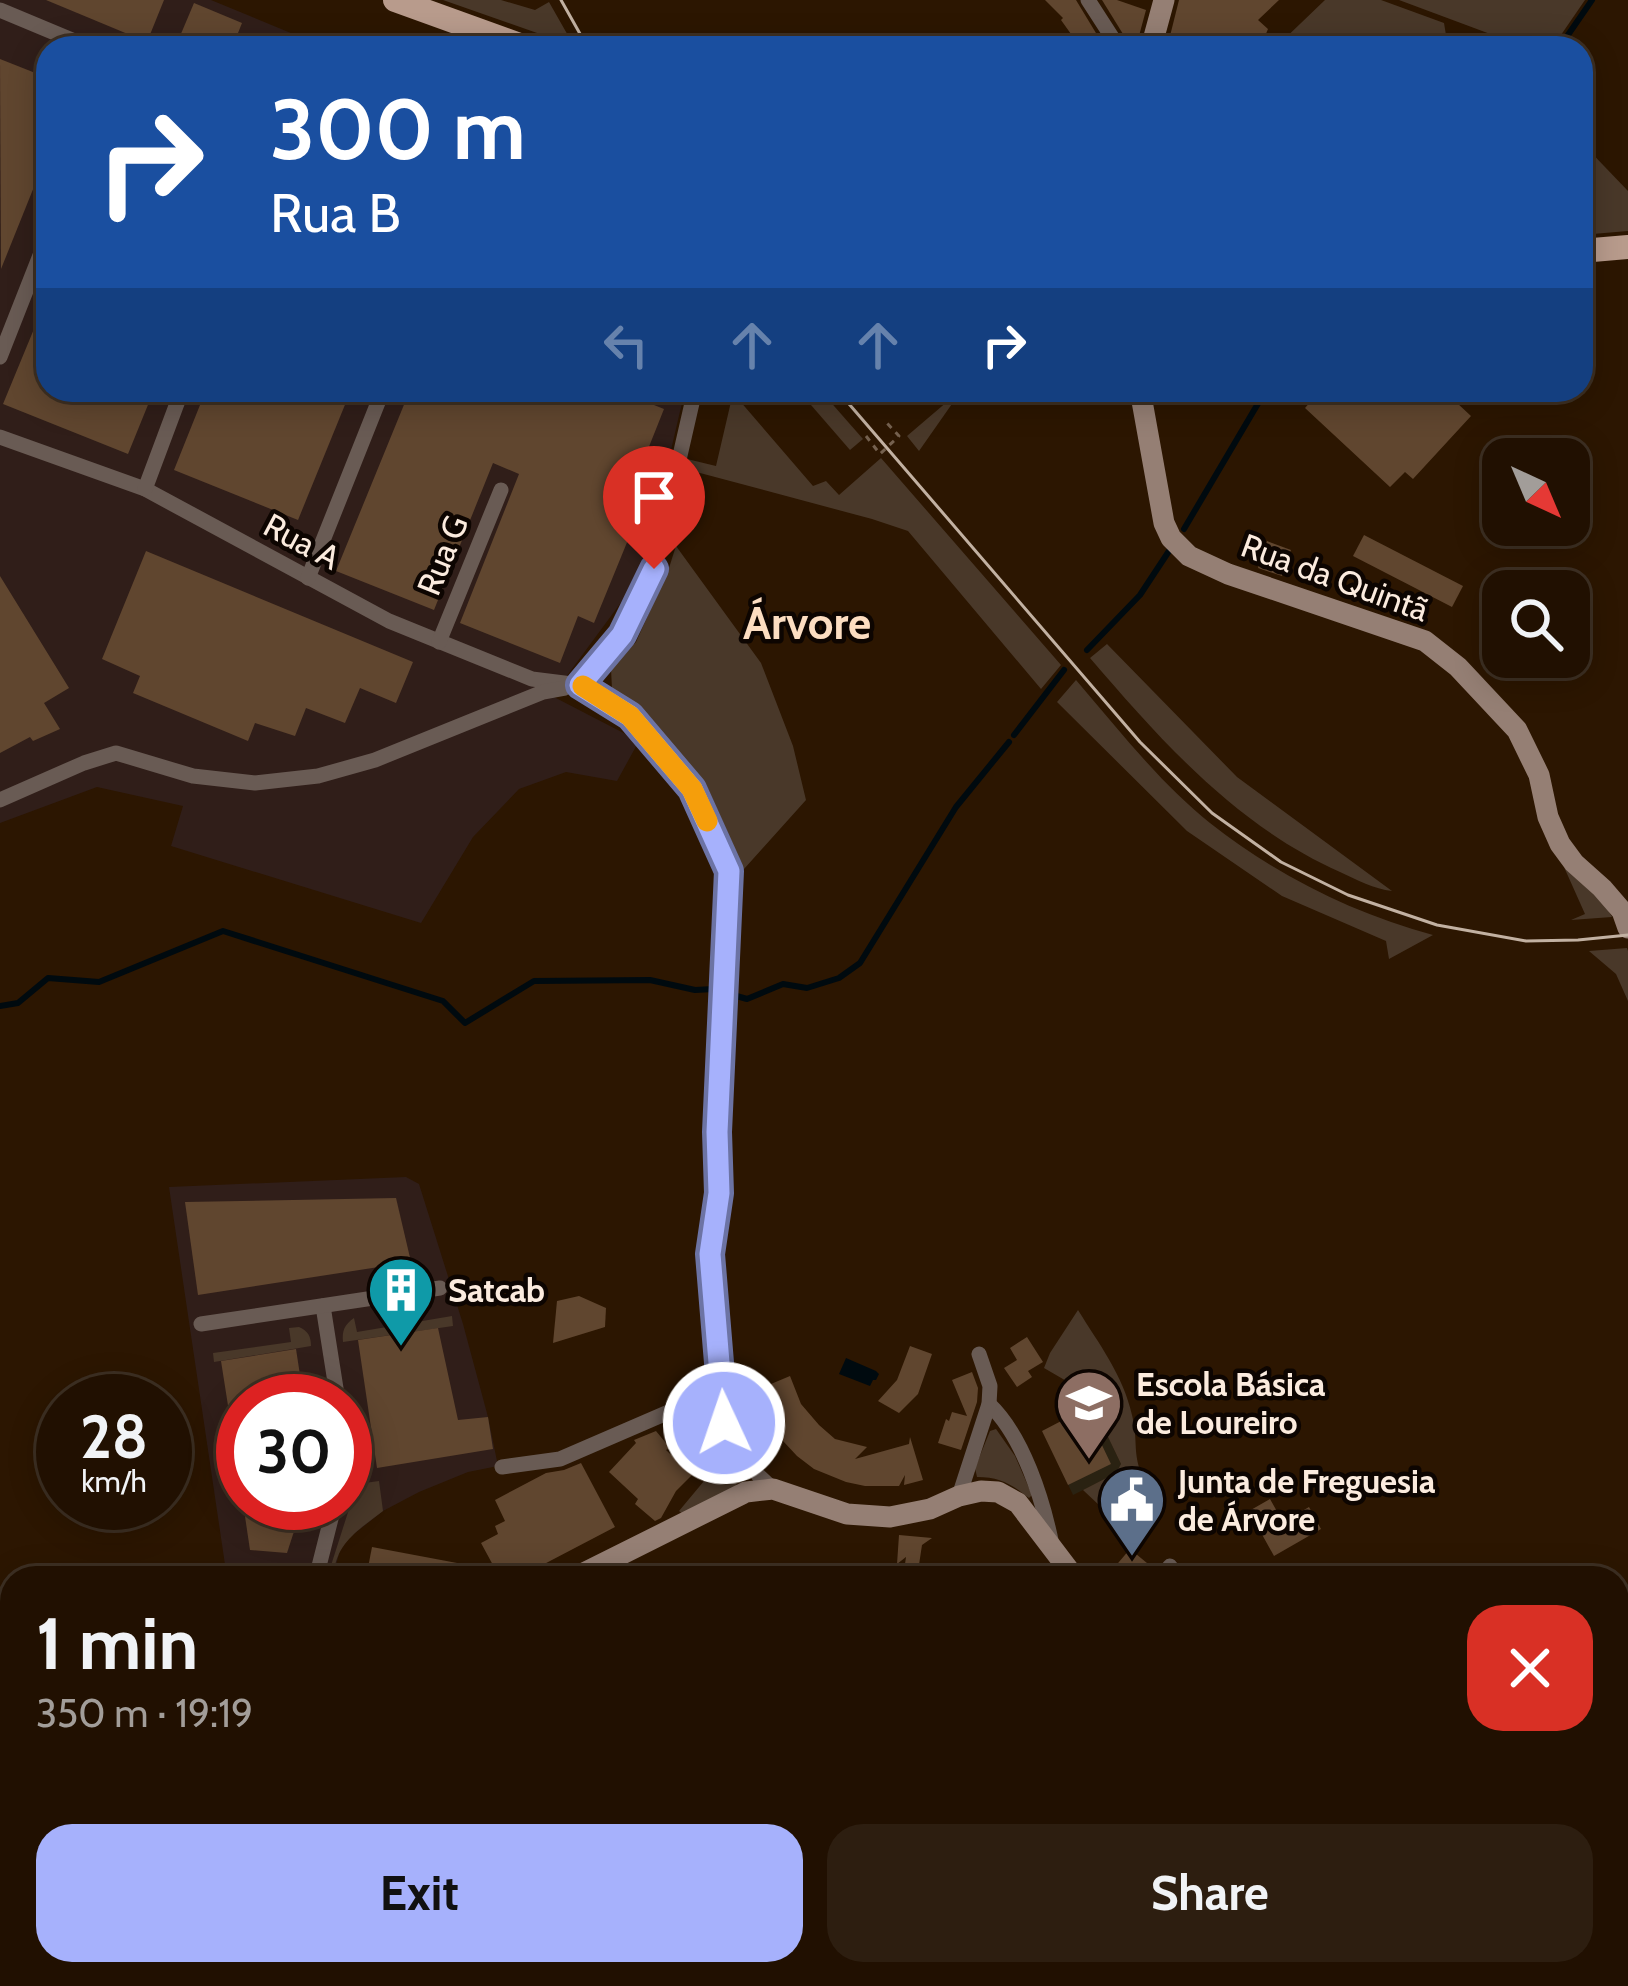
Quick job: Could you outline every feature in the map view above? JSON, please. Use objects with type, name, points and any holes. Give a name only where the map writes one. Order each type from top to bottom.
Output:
[{"type":"main road","points":[[394,0],[494,36]]},
{"type":"main road","points":[[1593,249],[1628,247]]},
{"type":"street","points":[[1088,0],[1111,36]]},
{"type":"street","points":[[1154,36],[1164,0]]},
{"type":"street","points":[[0,10],[62,36]]},
{"type":"street","points":[[0,357],[36,266]]},
{"type":"street","points":[[145,489],[178,402]]},
{"type":"street","points":[[308,578],[378,402]]},
{"type":"street","points":[[0,800],[116,753],[193,776],[255,784],[318,776],[376,760],[543,692],[580,685],[622,635],[654,569],[691,402]]},
{"type":"street","name":"Rua da Quintã","points":[[1142,402],[1164,523],[1171,538],[1189,556],[1228,574],[1425,641],[1458,667],[1517,730],[1539,776],[1560,844],[1622,911],[1628,928]]},
{"type":"street","name":"Rua A","points":[[0,437],[145,489],[389,621],[532,679],[580,685]]},
{"type":"street","name":"Rua G","points":[[439,642],[501,490]]},
{"type":"street","points":[[580,685],[630,716],[692,789],[729,871],[717,1132],[719,1193],[710,1254],[724,1423],[758,1475],[773,1489],[847,1514],[890,1516],[930,1509],[981,1491],[998,1492],[1018,1503],[1066,1566]]},
{"type":"street","points":[[201,1324],[440,1288]]},
{"type":"street","points":[[323,1306],[334,1374]]},
{"type":"street","points":[[959,1496],[989,1404],[991,1386],[980,1354]]},
{"type":"street","points":[[502,1467],[560,1459],[722,1389]]},
{"type":"street","points":[[989,1404],[1010,1431],[1036,1485],[1052,1548]]},
{"type":"street","points":[[598,1566],[746,1492],[773,1489]]},
{"type":"street","points":[[319,1566],[328,1530]]},
{"type":"path","points":[[866,436],[880,454],[899,436],[885,421]]},
{"type":"shaded area","points":[[0,0],[211,0],[298,36],[36,36],[36,402],[682,402],[642,574],[554,697],[639,741],[617,781],[566,772],[519,789],[473,837],[421,923],[171,846],[183,806],[97,787],[0,823]]},
{"type":"shaded area","points":[[443,0],[501,0],[535,10],[549,2],[568,36],[546,36]]},
{"type":"shaded area","points":[[1325,0],[1381,0],[1444,23],[1446,36],[1287,36]]},
{"type":"shaded area","points":[[1399,0],[1585,0],[1560,36],[1496,36]]},
{"type":"shaded area","points":[[1593,155],[1628,191],[1628,231],[1593,234]]},
{"type":"shaded area","points":[[731,402],[741,402],[813,486],[826,481],[839,495],[881,458],[1061,665],[1041,689],[908,531],[685,469],[687,459],[716,466]]},
{"type":"shaded area","points":[[808,402],[831,402],[863,439],[850,450]]},
{"type":"shaded area","points":[[947,402],[953,402],[919,451],[907,436]]},
{"type":"shaded area","points":[[676,546],[761,663],[793,746],[806,800],[744,869],[706,784],[639,705],[612,689],[611,669],[636,642]]},
{"type":"shaded area","points":[[1107,644],[1237,777],[1392,891],[1366,884],[1303,853],[1204,780],[1090,658]]},
{"type":"shaded area","points":[[1076,680],[1173,790],[1235,842],[1316,890],[1373,916],[1433,935],[1389,959],[1386,941],[1282,896],[1187,831],[1057,702]]},
{"type":"shaded area","points":[[1564,867],[1604,903],[1612,917],[1571,920],[1585,914]]},
{"type":"shaded area","points":[[1627,948],[1628,1001],[1616,974],[1589,951]]},
{"type":"shaded area","points":[[406,1177],[419,1184],[463,1324],[498,1466],[468,1472],[372,1520],[372,1374],[216,1374],[216,1504],[169,1187]]},
{"type":"shaded area","points":[[1078,1310],[1123,1386],[1145,1482],[1100,1506],[1083,1490],[1116,1473],[1121,1464],[1087,1393],[1044,1368]]},
{"type":"shaded area","points":[[452,1316],[453,1326],[343,1342],[344,1328],[354,1318],[357,1332]]},
{"type":"shaded area","points":[[299,1327],[308,1334],[311,1346],[214,1362],[213,1353],[291,1342],[289,1328]]},
{"type":"shaded area","points":[[846,1358],[876,1371],[876,1380],[870,1386],[839,1374]]},
{"type":"shaded area","name":"Escola Básica de Loureiro","points":[[1104,1428],[1120,1469],[1073,1495],[1053,1452]]},
{"type":"shaded area","points":[[996,1429],[1015,1456],[1032,1495],[1029,1498],[1005,1482],[977,1477],[975,1468],[990,1431]]},
{"type":"shaded area","points":[[714,1460],[737,1484],[685,1516],[679,1511],[704,1481],[706,1465]]},
{"type":"shaded area","points":[[379,1481],[383,1511],[372,1520],[372,1482]]},
{"type":"shaded area","points":[[220,1530],[359,1530],[340,1550],[336,1566],[225,1566]]},
{"type":"shaded area","points":[[342,1530],[359,1530],[345,1544],[335,1566],[331,1566]]},
{"type":"building","points":[[46,0],[164,0],[149,36],[133,36]]},
{"type":"building","points":[[1045,0],[1076,0],[1098,36],[1072,36]]},
{"type":"building","points":[[1102,0],[1146,10],[1139,36],[1124,36]]},
{"type":"building","points":[[1179,0],[1279,0],[1258,20],[1268,29],[1265,36],[1170,36]]},
{"type":"building","points":[[194,3],[242,23],[237,36],[180,36]]},
{"type":"building","points":[[0,59],[36,73],[36,182],[1,269]]},
{"type":"building","points":[[36,324],[36,402],[149,402],[128,454],[3,404]]},
{"type":"building","points":[[201,402],[346,402],[298,520],[174,470]]},
{"type":"building","points":[[405,402],[649,402],[664,409],[623,512],[637,518],[594,623],[578,616],[560,663],[460,623],[519,474],[493,463],[434,610],[336,571]]},
{"type":"building","points":[[1310,402],[1456,402],[1471,416],[1413,479],[1405,472],[1390,487],[1305,408]]},
{"type":"building","points":[[1364,535],[1463,586],[1452,607],[1353,556]]},
{"type":"building","points":[[1267,541],[1291,550],[1282,576],[1258,568]]},
{"type":"building","points":[[146,551],[413,662],[396,703],[360,688],[345,723],[306,708],[295,736],[255,723],[248,741],[133,693],[140,676],[102,659]]},
{"type":"building","points":[[0,576],[69,688],[44,703],[60,729],[33,741],[30,737],[0,753]]},
{"type":"building","points":[[396,1198],[411,1262],[198,1295],[185,1202]]},
{"type":"building","points":[[579,1296],[606,1308],[605,1327],[553,1343],[557,1301]]},
{"type":"building","points":[[438,1328],[458,1420],[488,1417],[493,1449],[377,1468],[372,1374],[363,1374],[358,1340]]},
{"type":"building","points":[[1027,1337],[1043,1362],[1028,1371],[1032,1377],[1017,1387],[1004,1368],[1017,1360],[1010,1348]]},
{"type":"building","points":[[910,1346],[932,1354],[918,1394],[899,1413],[878,1401],[897,1380]]},
{"type":"building","points":[[296,1349],[300,1374],[223,1374],[221,1361]]},
{"type":"building","points":[[972,1372],[977,1402],[961,1450],[938,1443],[952,1412],[967,1416],[952,1380]]},
{"type":"building","points":[[790,1376],[801,1404],[819,1425],[835,1439],[867,1447],[855,1459],[909,1444],[910,1437],[923,1480],[904,1485],[905,1475],[899,1486],[865,1486],[814,1469],[797,1456],[770,1427],[754,1391]]},
{"type":"building","name":"Escola Básica de Loureiro","points":[[1067,1418],[1074,1432],[1085,1427],[1092,1443],[1099,1439],[1111,1464],[1068,1485],[1042,1431]]},
{"type":"building","points":[[656,1431],[670,1448],[666,1450],[692,1475],[655,1521],[609,1472],[634,1440]]},
{"type":"building","points":[[581,1463],[615,1527],[540,1566],[493,1566],[481,1543],[498,1534],[495,1526],[505,1521],[495,1500],[546,1473]]},
{"type":"building","points":[[1270,1499],[1283,1522],[1309,1507],[1321,1529],[1274,1556],[1249,1511]]},
{"type":"building","points":[[247,1530],[294,1530],[287,1553],[250,1550]]},
{"type":"building","points":[[899,1535],[932,1538],[922,1545],[919,1566],[905,1566],[906,1557],[897,1564]]},
{"type":"building","points":[[372,1547],[473,1566],[368,1566]]},
{"type":"building","points":[[1130,1549],[1151,1566],[1116,1566]]},
{"type":"waterway","points":[[1567,36],[1592,0]]},
{"type":"waterway","points":[[1184,529],[1259,402]]},
{"type":"waterway","points":[[1087,650],[1140,595],[1169,551]]},
{"type":"waterway","points":[[1014,735],[1064,670]]},
{"type":"waterway","points":[[733,995],[747,999],[783,984],[807,988],[839,978],[860,963],[956,807],[1009,742]]},
{"type":"waterway","points":[[0,1006],[18,1003],[48,978],[99,982],[223,931],[443,1001],[465,1023],[534,981],[650,980],[695,990],[714,989]]},
{"type":"tram line","points":[[561,0],[581,36]]},
{"type":"tram line","points":[[847,402],[1140,742],[1212,813],[1281,862],[1348,895],[1437,925],[1526,941],[1628,935]]},
{"type":"slow traffic","points":[[583,686],[630,716],[692,789],[707,821]]},
{"type":"place","name":"Satcab","points":[[401,1349]]},
{"type":"place","name":"Escola Básica de Loureiro","points":[[1089,1462]]},
{"type":"place","name":"Junta de Freguesia de Árvore","points":[[1132,1559]]},
{"type":"district","name":"Árvore","points":[[807,623]]},
{"type":"route","points":[[654,569],[622,635],[580,685],[630,716],[692,789],[729,871],[717,1132],[719,1193],[710,1254],[724,1423]]}]
